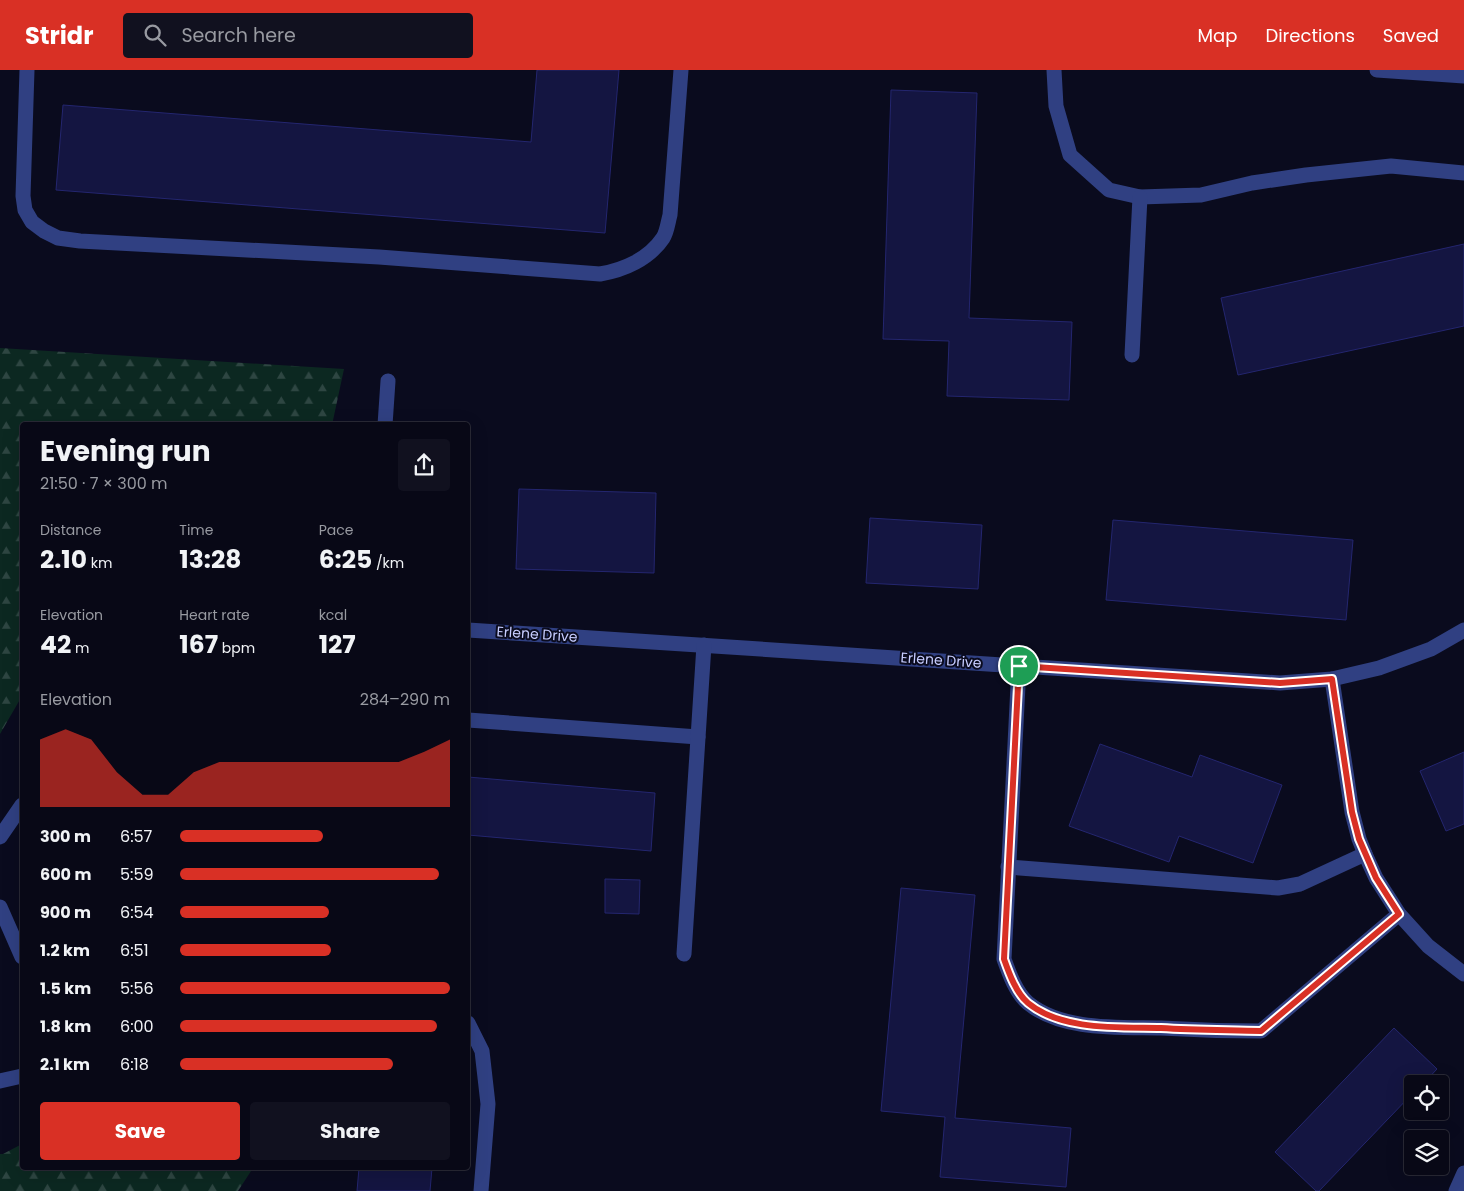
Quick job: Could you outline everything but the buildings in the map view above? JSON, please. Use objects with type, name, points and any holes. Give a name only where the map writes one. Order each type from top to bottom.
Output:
[{"type":"street","points":[[27,70],[25,210],[32,222],[58,238],[80,241],[379,257],[600,274],[621,269],[649,255],[664,236],[670,215],[680,70]]},
{"type":"street","points":[[1054,70],[1056,106],[1070,155],[1109,190],[1140,197],[1201,195],[1252,183],[1391,166],[1464,173]]},
{"type":"street","points":[[1377,70],[1464,76]]},
{"type":"street","points":[[1132,355],[1140,197]]},
{"type":"street","points":[[385,422],[388,381]]},
{"type":"street","name":"Erlene Drive","points":[[470,630],[1280,683],[1332,679],[1379,668],[1431,649],[1464,630]]},
{"type":"street","points":[[684,954],[704,645]]},
{"type":"street","points":[[1019,666],[1004,959],[1013,982],[1026,1002],[1045,1013],[1063,1020],[1093,1026],[1261,1031],[1399,914]]},
{"type":"street","points":[[1332,679],[1352,812],[1365,854],[1376,878],[1399,914],[1428,946],[1464,974]]},
{"type":"street","points":[[470,720],[698,737]]},
{"type":"street","points":[[0,837],[20,808]]},
{"type":"street","points":[[1008,867],[1278,888],[1300,884],[1365,854]]},
{"type":"street","points":[[0,907],[20,952]]},
{"type":"street","points":[[470,1027],[482,1051],[488,1104],[481,1191]]},
{"type":"street","points":[[0,1081],[20,1076]]},
{"type":"street","points":[[1456,1191],[1464,1173]]},
{"type":"green space","points":[[0,348],[344,369],[333,422],[20,422],[20,699],[0,734]]},
{"type":"green space","points":[[20,1145],[20,1170],[252,1170],[238,1191],[0,1191],[0,1154]]},
{"type":"route","points":[[1019,666],[1280,683],[1332,679],[1352,812],[1359,839],[1376,878],[1399,914],[1261,1031],[1093,1026],[1063,1020],[1045,1013],[1026,1002],[1013,982],[1004,959],[1019,666]]}]
